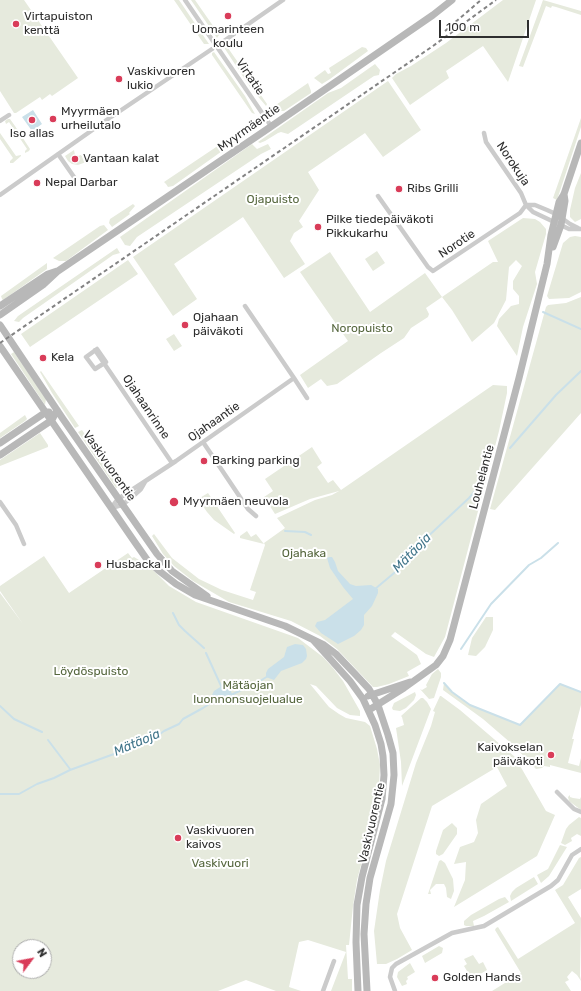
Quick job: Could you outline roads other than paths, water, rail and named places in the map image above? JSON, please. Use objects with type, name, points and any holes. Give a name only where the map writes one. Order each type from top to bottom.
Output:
[{"type":"main road","name":"Myyrmäentie","points":[[0,316],[42,285],[58,271],[271,126],[450,1]]},
{"type":"main road","name":"Louhelantie","points":[[369,710],[404,688],[436,665],[443,656],[450,640],[519,378],[558,219],[560,200],[564,194],[581,143]]},
{"type":"main road","name":"Myyrmäentie","points":[[0,306],[48,274],[58,271]]},
{"type":"main road","name":"Vaskivuorentie","points":[[0,325],[157,554],[172,571],[196,589],[218,602]]},
{"type":"main road","name":"Vaskivuorentie","points":[[0,346],[142,553],[158,570],[176,584],[195,595],[285,626],[324,645],[336,654],[372,694],[378,705],[393,753],[394,775],[391,804],[370,878],[366,904],[364,934],[367,991]]},
{"type":"main road","points":[[0,443],[46,412],[57,410]]},
{"type":"main road","points":[[0,455],[52,420],[57,410]]},
{"type":"main road","name":"Vaskivuorentie","points":[[314,641],[350,680],[363,699],[369,710],[381,744],[384,785],[376,825],[362,877],[357,906],[356,942],[358,991]]},
{"type":"main road","name":"Louhelantie","points":[[363,699],[372,694],[414,681]]},
{"type":"street","name":"Virtatie","points":[[185,0],[271,126]]},
{"type":"street","points":[[221,43],[283,0]]},
{"type":"street","points":[[0,195],[212,49]]},
{"type":"street","points":[[0,121],[9,115]]},
{"type":"street","name":"Norokuja","points":[[484,133],[486,142],[521,193],[526,205],[533,212],[558,219]]},
{"type":"street","points":[[58,154],[74,177]]},
{"type":"street","name":"Norotie","points":[[378,196],[428,267],[433,271],[520,213],[526,205]]},
{"type":"street","name":"Norokuja","points":[[526,205],[535,205],[558,219]]},
{"type":"street","points":[[558,219],[569,229],[580,229]]},
{"type":"street","points":[[558,219],[580,229]]},
{"type":"street","points":[[246,306],[307,398]]},
{"type":"street","name":"Ojahaanrinne","points":[[104,363],[95,369],[86,357],[95,350],[104,363],[172,463]]},
{"type":"street","name":"Ojahaantie","points":[[111,508],[141,489],[145,482],[294,378]]},
{"type":"street","points":[[203,442],[248,509],[256,516]]},
{"type":"street","points":[[0,502],[16,525],[24,544]]},
{"type":"street","points":[[557,792],[574,809],[581,812]]},
{"type":"street","points":[[395,991],[390,977],[392,968],[396,964],[452,933],[484,926],[552,886],[558,880],[572,855],[581,849]]},
{"type":"street","points":[[323,991],[334,961]]},
{"type":"water","name":"Iso allas","points":[[33,110],[42,124],[32,131],[22,117]]},
{"type":"water","points":[[332,557],[338,571],[350,584],[356,586],[371,585],[378,589],[378,593],[372,606],[364,615],[364,625],[361,630],[354,636],[338,644],[321,633],[315,626],[317,622],[325,620],[353,599],[330,568],[327,558]]},
{"type":"water","points":[[295,644],[303,645],[306,649],[306,659],[302,663],[281,671],[274,680],[266,677],[268,669],[284,657],[287,647]]},
{"type":"water","points":[[225,684],[230,689],[232,697],[228,701],[216,704],[212,701],[212,695],[214,691]]},
{"type":"waterway","points":[[543,312],[581,329]]},
{"type":"waterway","name":"Mätäoja","points":[[510,448],[556,395],[581,371]]},
{"type":"waterway","name":"Mätäoja","points":[[375,589],[406,563],[423,541],[469,498],[482,483]]},
{"type":"waterway","points":[[285,531],[305,532],[311,535]]},
{"type":"waterway","points":[[461,649],[491,604],[529,565],[541,558],[558,543]]},
{"type":"waterway","points":[[173,613],[179,625],[204,648]]},
{"type":"waterway","points":[[206,653],[222,688]]},
{"type":"waterway","name":"Mätäoja","points":[[231,695],[268,676]]},
{"type":"waterway","points":[[444,683],[452,692],[470,705],[520,725],[560,684],[581,692]]},
{"type":"waterway","name":"Mätäoja","points":[[0,794],[19,794],[37,784],[70,770],[136,746],[179,724],[183,719],[214,701]]},
{"type":"waterway","points":[[0,706],[14,719],[42,732]]},
{"type":"waterway","points":[[48,740],[70,769]]},
{"type":"railway","points":[[445,31],[481,0]]},
{"type":"railway","points":[[0,343],[433,46],[496,0]]},
{"type":"place","name":"Uomarinteen koulu","points":[[228,16]]},
{"type":"place","name":"Virtapuiston kenttä","points":[[16,24]]},
{"type":"place","name":"Vaskivuoren lukio","points":[[119,79]]},
{"type":"place","name":"Myyrmäen urheilutalo","points":[[53,119]]},
{"type":"place","name":"Iso allas","points":[[32,120]]},
{"type":"place","name":"Vantaan kalat","points":[[75,159]]},
{"type":"place","name":"Nepal Darbar","points":[[37,183]]},
{"type":"place","name":"Ribs Grilli","points":[[399,189]]},
{"type":"place","name":"Pilke tiedepäiväkoti Pikkukarhu","points":[[318,227]]},
{"type":"place","name":"Ojahaan päiväkoti","points":[[185,325]]},
{"type":"place","name":"Kela","points":[[43,358]]},
{"type":"place","name":"Barking parking","points":[[204,461]]},
{"type":"place","name":"Myyrmäen neuvola","points":[[174,502]]},
{"type":"place","name":"Husbacka II","points":[[98,565]]},
{"type":"place","name":"Kaivokselan päiväkoti","points":[[551,755]]},
{"type":"place","name":"Vaskivuoren kaivos","points":[[178,838]]},
{"type":"place","name":"Golden Hands","points":[[435,978]]},
{"type":"park label","name":"Ojapuisto","points":[[273,200]]},
{"type":"park label","name":"Noropuisto","points":[[362,329]]},
{"type":"park label","name":"Ojahaka","points":[[304,554]]},
{"type":"park label","name":"Löydöspuisto","points":[[91,672]]},
{"type":"park label","name":"Mätäojan luonnonsuojelualue","points":[[248,693]]},
{"type":"park label","name":"Vaskivuori","points":[[220,864]]}]
